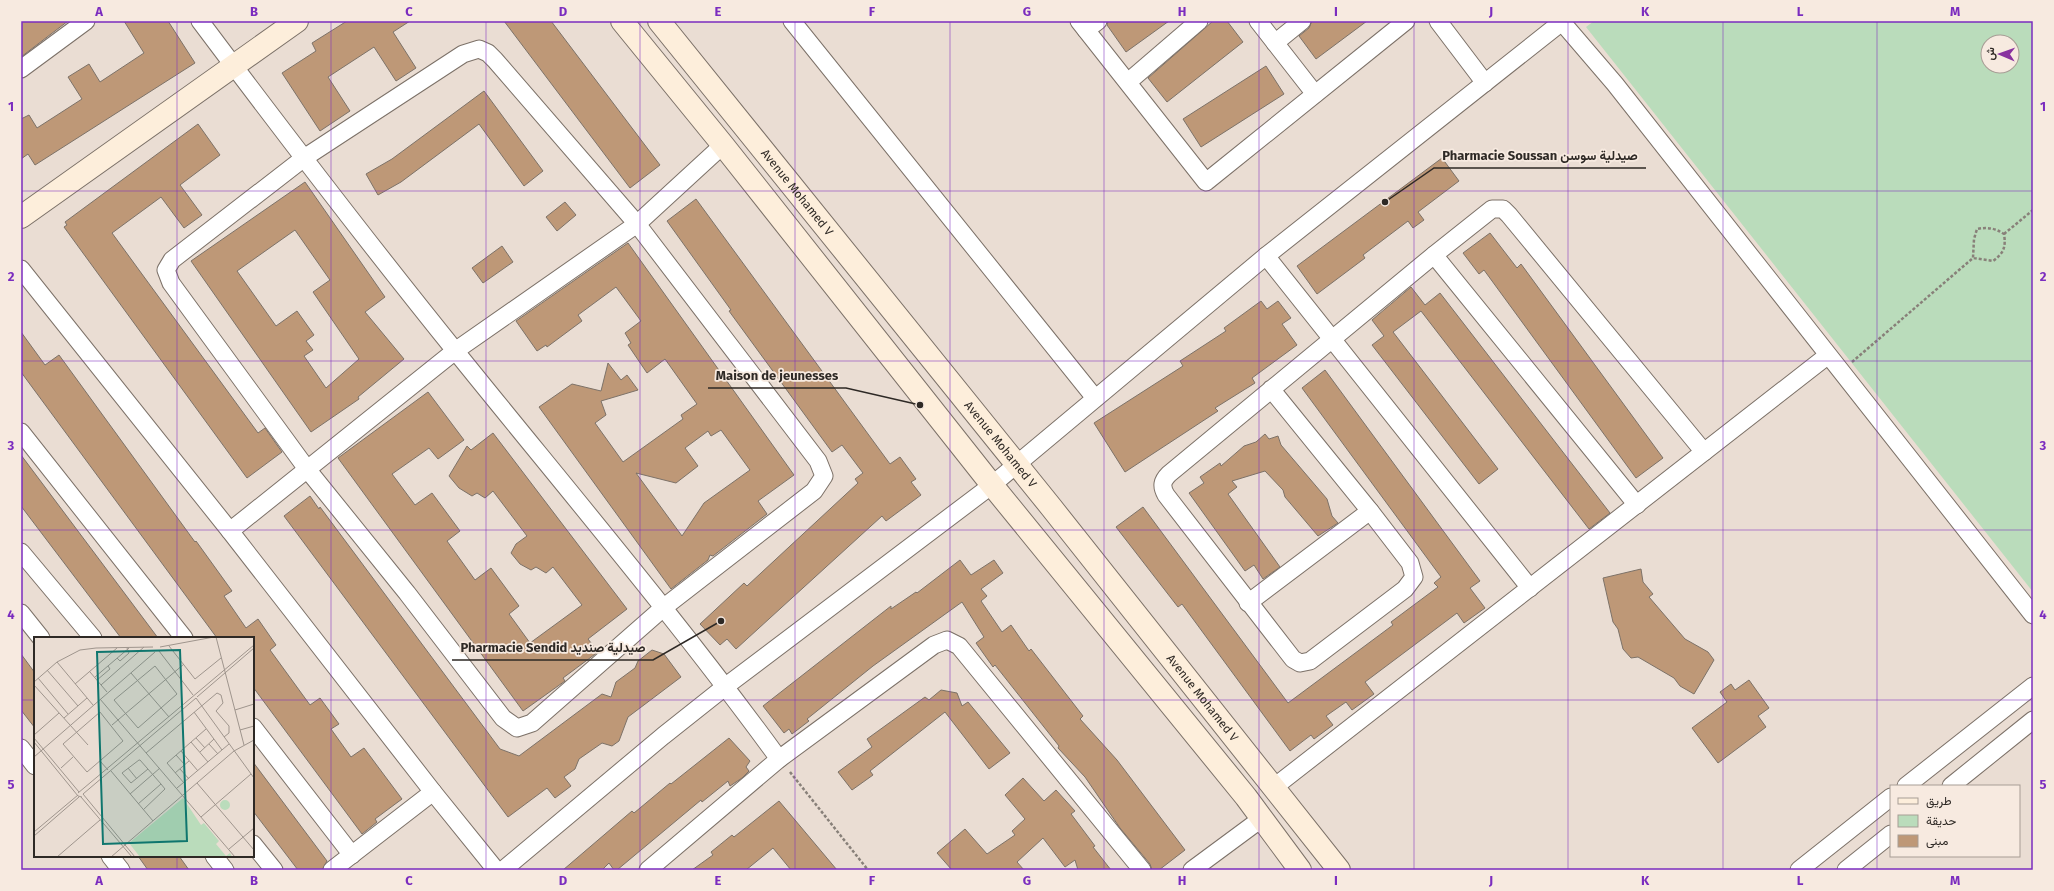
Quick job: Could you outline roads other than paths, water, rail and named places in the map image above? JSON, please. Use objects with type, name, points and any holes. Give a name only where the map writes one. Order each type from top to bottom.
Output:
[{"type":"street","points":[[21,69],[86,21]]},
{"type":"street","points":[[200,21],[304,158],[455,351],[726,686],[779,759]]},
{"type":"street","points":[[21,217],[297,21]]},
{"type":"street","points":[[622,21],[723,145],[992,485],[1246,797],[1300,870]]},
{"type":"street","name":"Avenue Mohamed V","points":[[659,21],[1339,870]]},
{"type":"street","points":[[792,21],[1095,398]]},
{"type":"street","points":[[1128,82],[1199,21]]},
{"type":"street","points":[[1258,21],[1315,94]]},
{"type":"street","points":[[1275,43],[1302,21]]},
{"type":"street","points":[[1088,24],[1128,82],[1206,182],[1406,21]]},
{"type":"street","points":[[1438,21],[1485,83]]},
{"type":"street","points":[[503,870],[663,736],[726,686],[992,485],[1266,256],[1562,21],[1615,84],[1827,356],[2033,615]]},
{"type":"street","points":[[479,49],[488,53],[495,60],[637,224],[818,461],[824,476],[814,491],[663,608],[532,723],[517,728],[503,718],[407,593],[307,469],[171,284],[166,270],[172,260],[304,158],[463,54],[479,49]]},
{"type":"street","points":[[230,531],[455,351],[637,224],[723,145]]},
{"type":"street","points":[[1271,389],[1370,511],[1410,563],[1414,577],[1405,589],[1305,663],[1296,662],[1248,603],[1166,495],[1162,484],[1169,474],[1271,389],[1492,209],[1504,209],[1704,452]]},
{"type":"street","points":[[1434,255],[1637,505]]},
{"type":"street","points":[[1266,256],[1331,340],[1530,588]]},
{"type":"street","points":[[21,269],[230,531],[433,792],[496,870]]},
{"type":"street","points":[[1274,788],[1827,356]]},
{"type":"street","points":[[21,432],[183,637]]},
{"type":"street","points":[[1248,603],[1370,511]]},
{"type":"street","points":[[21,552],[92,637]]},
{"type":"street","points":[[21,613],[40,637]]},
{"type":"street","points":[[648,870],[779,759],[934,645],[947,640],[960,646],[1142,870]]},
{"type":"street","points":[[1907,785],[2033,686]]},
{"type":"street","points":[[1952,785],[2033,720]]},
{"type":"street","points":[[254,728],[352,855]]},
{"type":"street","points":[[21,748],[34,765]]},
{"type":"street","points":[[332,870],[433,792]]},
{"type":"street","points":[[1799,870],[1890,799]]},
{"type":"street","points":[[1192,870],[1261,819]]},
{"type":"street","points":[[1846,870],[1890,835]]},
{"type":"street","points":[[254,845],[274,870]]},
{"type":"street","points":[[111,857],[122,870]]},
{"type":"street","points":[[215,857],[225,870]]},
{"type":"place","name":"Pharmacie Soussan صيدلية سوسن","points":[[1385,202]]},
{"type":"place","name":"Maison de jeunesses","points":[[920,405]]},
{"type":"place","name":"Pharmacie Sendid صيدلية صنديد","points":[[721,621]]}]
